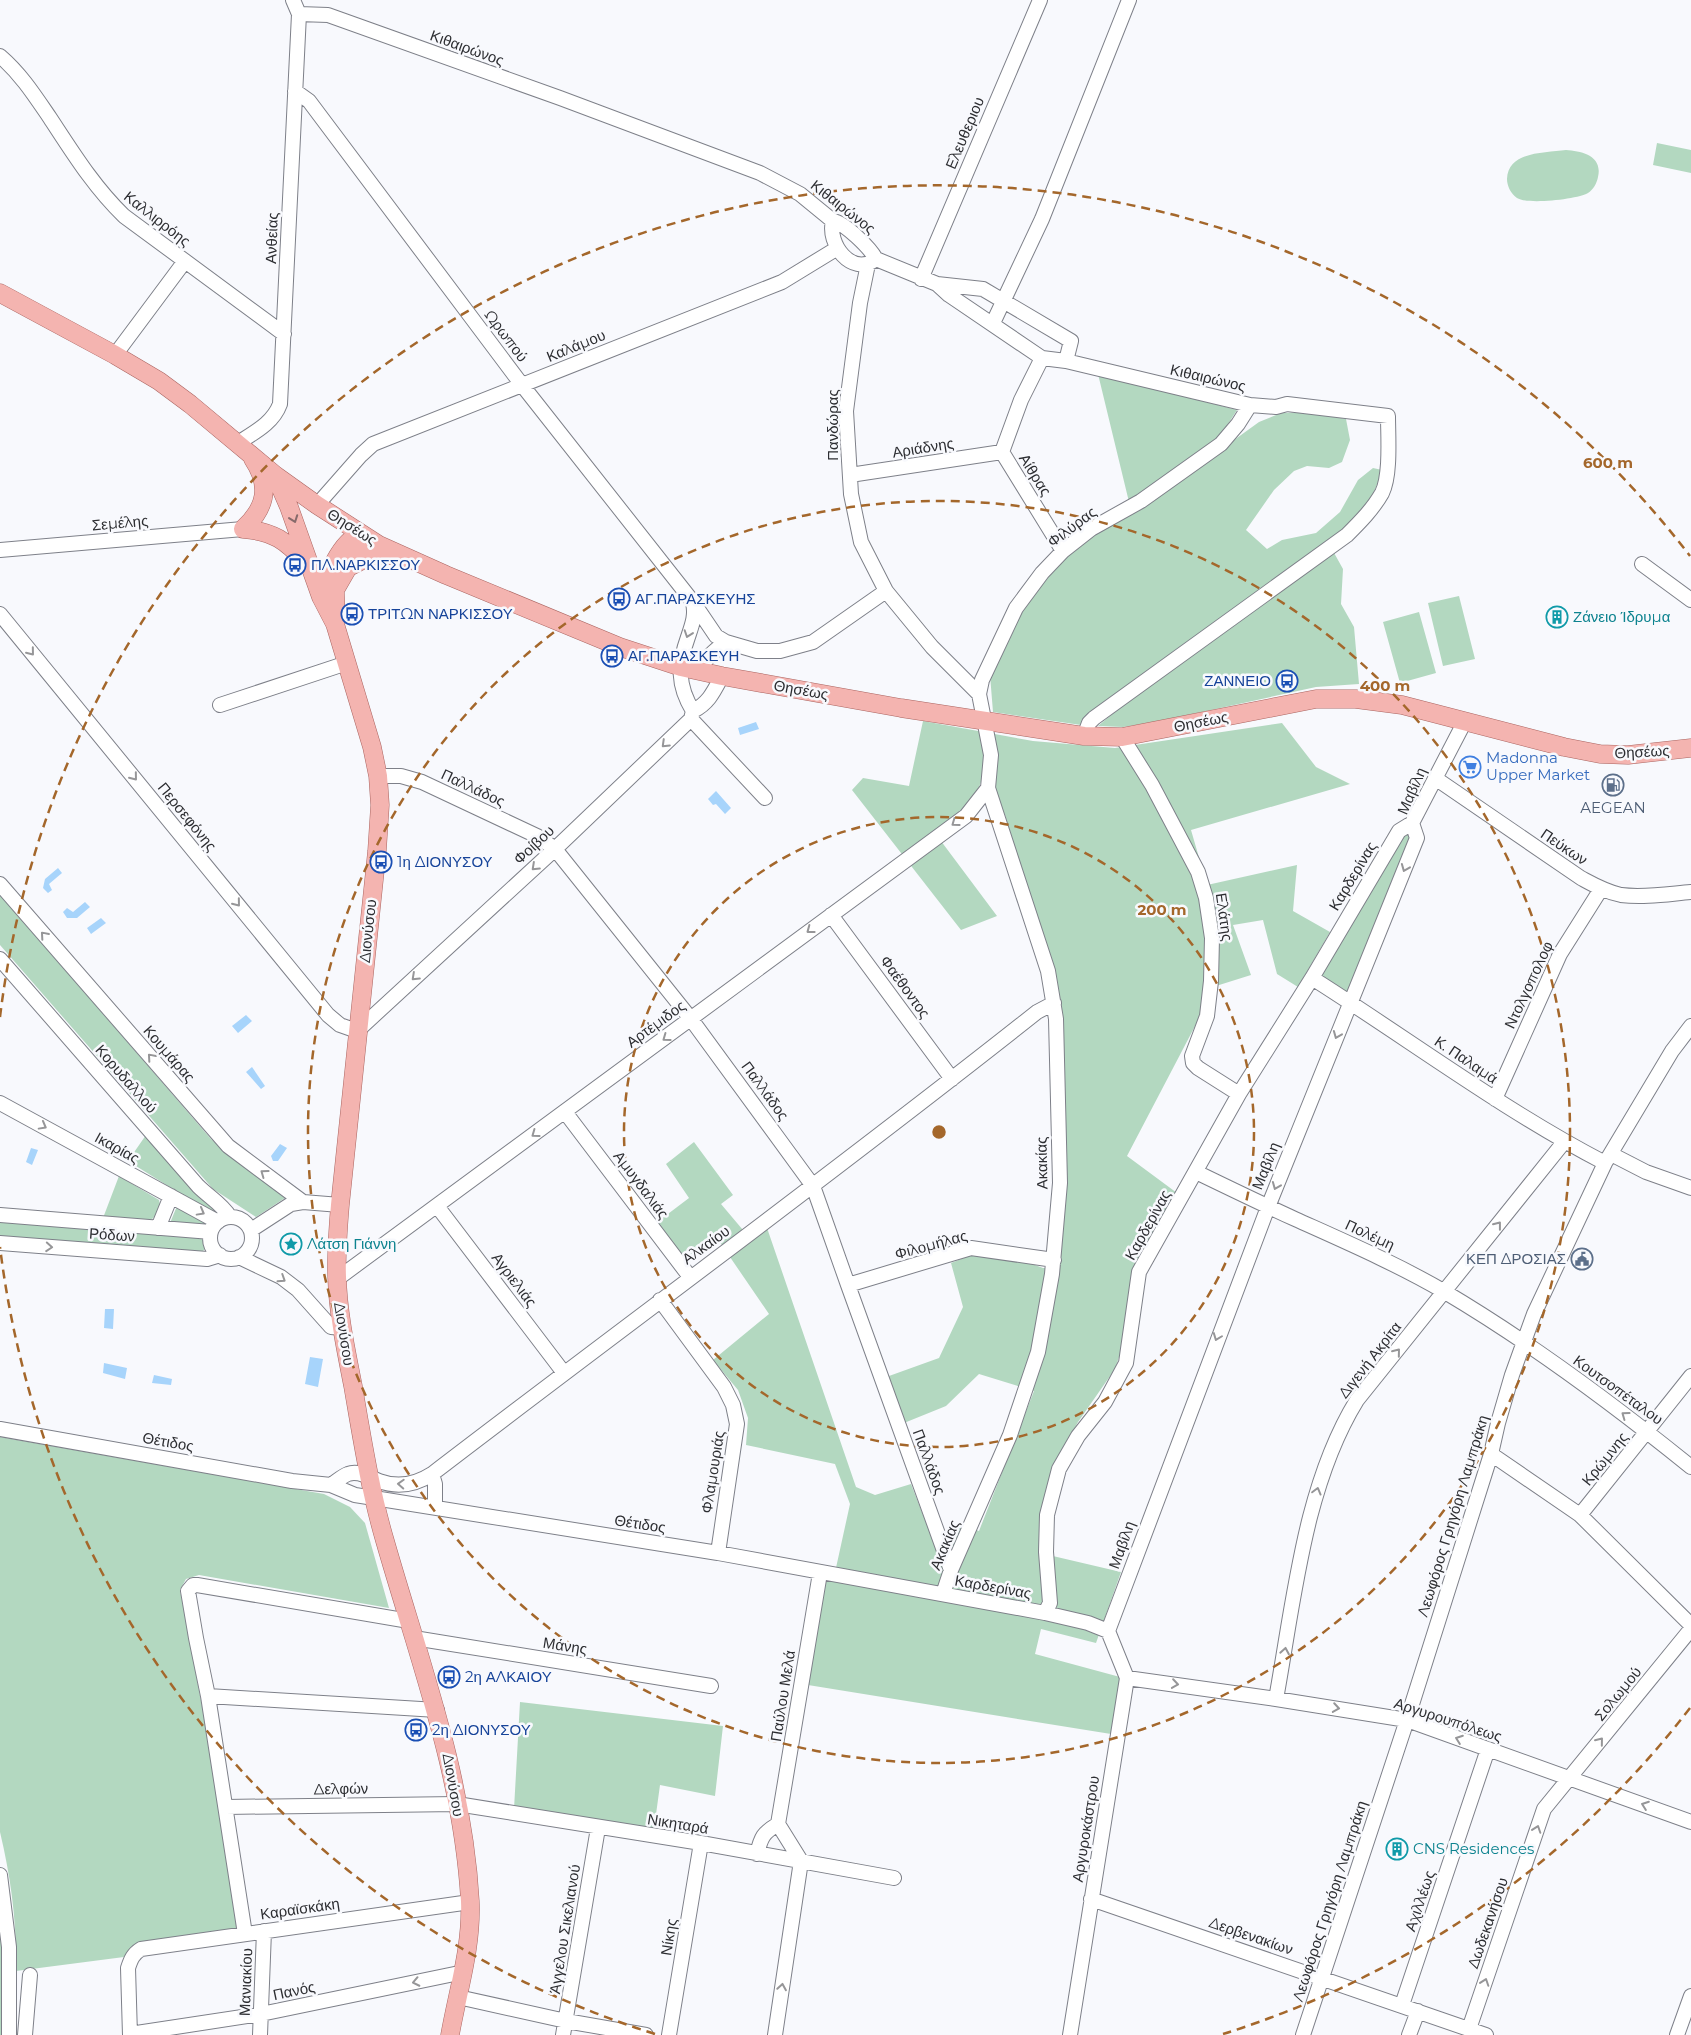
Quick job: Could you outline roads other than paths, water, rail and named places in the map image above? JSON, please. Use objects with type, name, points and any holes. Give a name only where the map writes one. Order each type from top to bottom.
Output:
[{"type":"main road","name":"Θησέως","points":[[0,293],[115,355],[182,398],[275,474],[317,506],[360,534],[399,555],[620,646],[681,666],[722,676],[986,722],[1084,736],[1122,737],[1316,700],[1356,699],[1402,705],[1564,748],[1600,754],[1628,755],[1691,748]]},
{"type":"main road","points":[[243,529],[254,518],[264,500],[262,477],[244,448]]},
{"type":"main road","name":"Διονύσου","points":[[275,474],[292,515],[321,597],[335,624],[372,747],[378,776],[380,805],[377,852],[336,1243],[337,1279],[342,1328],[368,1476],[414,1638],[437,1710],[457,1804],[470,1902],[469,1940],[450,2035]]},
{"type":"main road","points":[[243,529],[269,533],[282,539],[309,565]]},
{"type":"main road","points":[[321,597],[328,573],[351,538],[360,534]]},
{"type":"main road","name":"Διονύσου","points":[[335,624],[337,615],[334,599],[335,590],[361,545],[360,534]]},
{"type":"main road","points":[[347,568],[360,559],[370,556],[399,555]]},
{"type":"street","points":[[293,0],[299,14]]},
{"type":"street","name":"Ελευθεριου","points":[[921,279],[1040,0]]},
{"type":"street","points":[[993,323],[1042,218],[1129,0]]},
{"type":"street","name":"Ανθείας","points":[[244,448],[260,429],[276,415],[280,404],[299,14]]},
{"type":"street","name":"Κιθαιρώνος","points":[[299,14],[328,15],[560,98],[760,173],[800,194],[833,221],[837,222],[872,251],[872,261],[937,284],[949,295],[1042,358],[1066,361],[1250,405],[1276,406],[1287,404],[1388,416],[1388,462],[1383,491],[1369,512],[1347,535],[1094,718],[1089,723],[1084,736]]},
{"type":"street","name":"Καλλιρρόης","points":[[0,56],[32,90],[90,179],[107,200],[124,216],[284,334]]},
{"type":"street","name":"Ωρωπού","points":[[295,91],[309,101],[522,385],[693,602],[716,636],[726,642]]},
{"type":"street","points":[[833,221],[832,238],[836,248],[854,264],[872,261]]},
{"type":"street","name":"Καλάμου","points":[[317,506],[361,454],[373,444],[381,443],[782,282],[836,248]]},
{"type":"street","points":[[115,355],[185,260]]},
{"type":"street","name":"Πανδώρας","points":[[872,261],[860,303],[846,410],[851,494],[861,542],[886,591],[932,647],[979,694]]},
{"type":"street","points":[[937,284],[983,289],[1003,300],[1071,341],[1066,361]]},
{"type":"street","name":"Αίθρας","points":[[1042,358],[1021,400],[1002,452],[1063,551]]},
{"type":"street","name":"Φιλύρας","points":[[979,694],[982,680],[1016,608],[1042,574],[1063,551],[1092,529],[1141,501],[1221,444],[1238,424],[1250,405]]},
{"type":"street","name":"Αριάδνης","points":[[850,475],[1002,452]]},
{"type":"street","name":"Σεμέλης","points":[[0,550],[243,529]]},
{"type":"street","points":[[1642,564],[1691,600]]},
{"type":"street","points":[[700,671],[709,656],[726,642],[757,651],[780,652],[813,642],[886,591]]},
{"type":"street","points":[[693,602],[695,610],[681,666],[682,692],[692,715],[765,798]]},
{"type":"street","name":"Περσεφόνης","points":[[0,614],[328,1015],[340,1025],[357,1031]]},
{"type":"street","points":[[220,705],[347,663]]},
{"type":"street","name":"Φοίβου","points":[[357,1031],[555,849],[711,698],[722,676]]},
{"type":"street","points":[[979,694],[986,722]]},
{"type":"street","name":"Μαβίλη","points":[[1108,1631],[1268,1207],[1417,838],[1412,823],[1465,721]]},
{"type":"street","name":"Ακακίας","points":[[943,1594],[951,1570],[1010,1435],[1035,1361],[1054,1260],[1060,1183],[1054,1003],[1048,972],[988,788],[991,755],[986,722]]},
{"type":"street","name":"Ελάτης","points":[[1122,737],[1152,785],[1198,872],[1206,898],[1212,938],[1212,981],[1207,1016],[1192,1056],[1193,1063],[1240,1094]]},
{"type":"street","name":"Παλλάδος","points":[[378,776],[401,776],[422,782],[537,836],[555,849],[691,1019],[813,1186],[951,1570]]},
{"type":"street","name":"Πεύκων","points":[[1435,778],[1581,878],[1601,889],[1628,895],[1691,892]]},
{"type":"street","name":"Αρτέμιδος","points":[[337,1279],[966,816],[988,788]]},
{"type":"street","name":"Καρδερίνας","points":[[943,1594],[1045,1613],[1050,1603],[1046,1552],[1047,1515],[1058,1470],[1078,1436],[1106,1402],[1126,1364],[1139,1272],[1240,1094],[1312,978],[1399,831],[1412,823]]},
{"type":"street","name":"Κουμάρας","points":[[0,884],[228,1146],[303,1202]]},
{"type":"street","name":"Ντολγοπολοφ","points":[[1495,1099],[1560,954],[1601,889]]},
{"type":"street","name":"Φαέθοντος","points":[[831,914],[952,1079]]},
{"type":"street","name":"Κορυδαλλού","points":[[0,959],[198,1186],[224,1207],[220,1224]]},
{"type":"street","name":"Κ. Παλαμά","points":[[1312,978],[1495,1099],[1564,1142],[1691,1188]]},
{"type":"street","name":"Αλκαίου","points":[[368,1476],[382,1482],[406,1485],[421,1481],[432,1474],[690,1277],[813,1186],[1038,1012],[1054,1003]]},
{"type":"street","name":"Λεωφόρος Γρηγόρη Λαμπράκη","points":[[1303,2035],[1407,1720],[1491,1454],[1498,1423],[1523,1342],[1534,1314],[1608,1158],[1672,1051],[1690,1029]]},
{"type":"street","name":"Ικαρίας","points":[[0,1103],[220,1224]]},
{"type":"street","name":"Αμυγδαλιάς","points":[[565,1112],[690,1277]]},
{"type":"street","name":"Διγενή Ακρίτα","points":[[1276,1698],[1306,1536],[1320,1483],[1346,1418],[1357,1400],[1564,1142]]},
{"type":"street","name":"Πολέμη","points":[[1196,1172],[1388,1261],[1445,1292],[1523,1342]]},
{"type":"street","points":[[158,1228],[171,1196]]},
{"type":"street","points":[[251,1230],[291,1204],[303,1202],[340,1204]]},
{"type":"street","name":"Αγριελιάς","points":[[437,1206],[564,1373]]},
{"type":"street","name":"Ρόδων","points":[[0,1215],[158,1228],[220,1224]]},
{"type":"street","points":[[243,1220],[251,1230],[252,1243],[244,1254],[239,1257],[226,1258],[220,1255],[212,1245],[220,1224],[243,1220]]},
{"type":"street","name":"Ρόδων","points":[[0,1243],[207,1258],[220,1255]]},
{"type":"street","name":"Φιλομήλας","points":[[848,1285],[971,1248],[1054,1260]]},
{"type":"street","points":[[239,1257],[281,1277],[298,1290],[331,1327],[342,1328]]},
{"type":"street","name":"Φλαμουριάς","points":[[660,1300],[724,1387],[733,1405],[737,1424],[718,1553]]},
{"type":"street","name":"Κουτσοπέταλου","points":[[1523,1342],[1647,1432],[1691,1467]]},
{"type":"street","name":"Κρώμνης","points":[[1580,1516],[1691,1376]]},
{"type":"street","name":"Θέτιδος","points":[[0,1429],[292,1481],[331,1486],[355,1495],[718,1553],[943,1594]]},
{"type":"street","points":[[1491,1454],[1580,1516],[1691,1625]]},
{"type":"street","points":[[331,1486],[348,1474],[358,1473],[368,1476]]},
{"type":"street","points":[[432,1474],[435,1484],[435,1507]]},
{"type":"street","name":"Παύλου Μελά","points":[[778,1824],[820,1573]]},
{"type":"street","points":[[245,1934],[208,1696],[188,1591],[193,1585],[409,1621]]},
{"type":"street","points":[[1045,1613],[1088,1623],[1108,1631],[1127,1678]]},
{"type":"street","name":"Σολωμού","points":[[1570,1779],[1691,1629]]},
{"type":"street","name":"Μάνης","points":[[414,1638],[711,1686]]},
{"type":"street","name":"Αργυρουπόλεως","points":[[1127,1678],[1276,1698],[1407,1720],[1691,1822]]},
{"type":"street","name":"Αργυροκάστρου","points":[[1070,2035],[1127,1678]]},
{"type":"street","points":[[208,1696],[437,1710]]},
{"type":"street","name":"Αχιλλέως","points":[[1402,2005],[1488,1749]]},
{"type":"street","name":"Δωδεκανήσου","points":[[1478,2033],[1544,1809],[1570,1779]]},
{"type":"street","name":"Δελφών","points":[[226,1807],[457,1804]]},
{"type":"street","name":"Νικηταρά","points":[[457,1804],[700,1843],[894,1878]]},
{"type":"street","points":[[757,1854],[761,1838],[769,1829],[778,1824],[801,1861],[774,2035]]},
{"type":"street","name":"Άγγελου Σικελιανού","points":[[563,2035],[598,1828]]},
{"type":"street","name":"Νίκης","points":[[669,2035],[700,1843]]},
{"type":"street","points":[[0,1875],[9,1947],[9,2035]]},
{"type":"street","name":"Δερβενακίων","points":[[1091,1899],[1418,2010],[1478,2033]]},
{"type":"street","name":"Καραϊσκάκη","points":[[130,2035],[128,1968],[135,1952],[264,1931],[470,1902]]},
{"type":"street","name":"Μανιακίου","points":[[260,2035],[264,1931]]},
{"type":"street","name":"Πανός","points":[[130,2035],[261,2014],[464,1972]]},
{"type":"street","points":[[25,2035],[30,1975]]},
{"type":"street","points":[[1677,2035],[1691,1996]]},
{"type":"street","points":[[458,1997],[566,2021],[646,2035]]},
{"type":"street","points":[[1409,2035],[1418,2010]]},
{"type":"water","points":[[756,722],[759,729],[740,735],[738,728]]},
{"type":"water","points":[[716,791],[731,808],[725,814],[716,804],[713,805],[708,799]]},
{"type":"water","points":[[58,868],[62,873],[49,884],[52,890],[48,893],[43,888],[45,879]]},
{"type":"water","points":[[85,902],[90,907],[77,918],[67,918],[63,912],[67,908],[73,912]]},
{"type":"water","points":[[101,918],[106,923],[91,934],[87,928]]},
{"type":"water","points":[[246,1015],[252,1021],[238,1033],[232,1026]]},
{"type":"water","points":[[252,1067],[265,1086],[261,1089],[246,1072]]},
{"type":"water","points":[[280,1144],[287,1148],[278,1161],[273,1161],[271,1156]]},
{"type":"water","points":[[31,1148],[38,1150],[32,1165],[26,1162]]},
{"type":"water","points":[[105,1309],[114,1309],[113,1329],[104,1328]]},
{"type":"water","points":[[310,1357],[323,1359],[318,1387],[305,1384]]},
{"type":"water","points":[[104,1363],[127,1368],[125,1379],[103,1373]]},
{"type":"water","points":[[154,1375],[172,1379],[171,1385],[152,1383]]},
{"type":"place","name":"ΠΛ.ΝΑΡΚΙΣΣΟΥ","points":[[295,565]]},
{"type":"place","name":"ΑΓ.ΠΑΡΑΣΚΕΥΗΣ","points":[[619,599]]},
{"type":"place","name":"ΤΡΙΤΩΝ ΝΑΡΚΙΣΣΟΥ","points":[[352,614]]},
{"type":"place","name":"Ζάνειο Ίδρυμα","points":[[1557,617]]},
{"type":"place","name":"ΑΓ.ΠΑΡΑΣΚΕΥΗ","points":[[612,656]]},
{"type":"place","name":"ΖΑΝΝΕΙΟ","points":[[1287,681]]},
{"type":"place","name":"Madonna Upper Market","points":[[1470,767]]},
{"type":"place","name":"AEGEAN","points":[[1613,785]]},
{"type":"place","name":"1η ΔΙΟΝΥΣΟΥ","points":[[381,862]]},
{"type":"place","name":"Λάτση Γιάννη","points":[[291,1244]]},
{"type":"place","name":"ΚΕΠ ΔΡΟΣΙΑΣ","points":[[1582,1259]]},
{"type":"place","name":"2η ΑΛΚΑΙΟΥ","points":[[449,1677]]},
{"type":"place","name":"2η ΔΙΟΝΥΣΟΥ","points":[[416,1730]]},
{"type":"place","name":"CNS Residences","points":[[1397,1849]]}]
